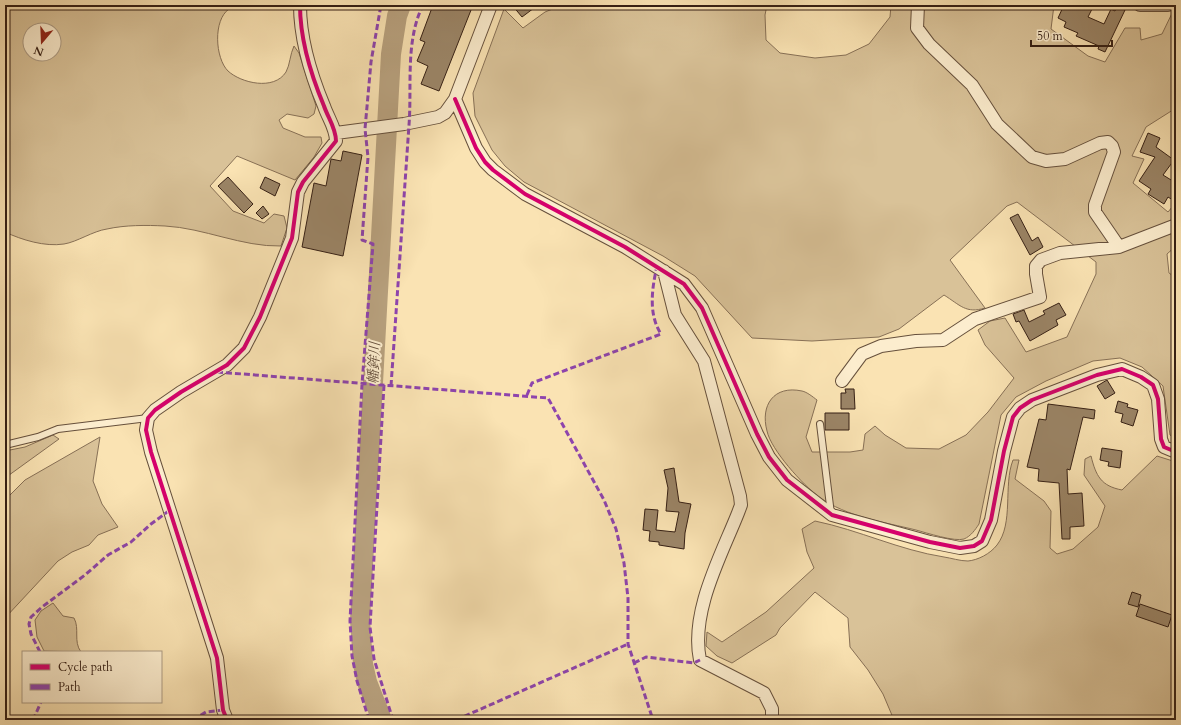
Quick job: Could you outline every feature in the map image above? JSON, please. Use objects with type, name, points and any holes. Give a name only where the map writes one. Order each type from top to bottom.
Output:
[{"type":"street","points":[[227,720],[224,710],[217,658],[151,452],[146,430],[148,418],[155,410],[181,392],[227,365],[244,348],[260,317],[292,238],[298,192],[336,141],[336,133],[324,106],[308,60],[302,34],[300,5]]},
{"type":"street","points":[[336,133],[404,124],[438,117],[445,113],[455,99],[491,5]]},
{"type":"street","points":[[918,5],[918,28],[929,44],[972,85],[997,124],[1032,157],[1046,162],[1064,159],[1100,143],[1108,142],[1112,146],[1114,152],[1095,205],[1095,212],[1119,247]]},
{"type":"street","points":[[1140,5],[1168,5]]},
{"type":"street","points":[[455,99],[476,148],[485,162],[493,170],[525,194],[626,247],[684,284],[702,308],[757,434],[769,457],[787,480],[811,501],[832,515],[930,542],[960,548],[974,546],[982,541],[991,520],[1004,451],[1013,417],[1020,408],[1032,400],[1097,375],[1122,369],[1141,377],[1153,386],[1158,399],[1161,439],[1164,447],[1176,452]]},
{"type":"street","points":[[842,381],[862,354],[881,346],[916,341],[943,340],[975,319],[1040,297],[1036,266],[1041,260],[1060,253],[1119,247],[1176,225]]},
{"type":"street","points":[[664,271],[675,315],[704,361],[740,496],[741,505],[713,574],[703,609],[698,636],[700,660],[764,693],[772,709],[772,720]]},
{"type":"lane","points":[[5,445],[38,437],[58,429],[148,418]]},
{"type":"lane","points":[[820,424],[832,515]]},
{"type":"shaded area","points":[[5,5],[241,5],[230,8],[224,14],[218,30],[218,49],[220,57],[228,71],[249,82],[274,82],[281,78],[286,72],[294,46],[299,53],[316,106],[314,114],[308,118],[287,114],[279,120],[283,128],[305,137],[321,137],[322,143],[314,157],[295,180],[237,156],[210,186],[233,211],[264,223],[274,214],[284,216],[287,228],[281,246],[252,244],[180,227],[150,225],[102,230],[69,243],[57,245],[41,244],[19,238],[5,232]]},
{"type":"shaded area","points":[[557,5],[767,5],[765,15],[766,40],[780,53],[815,58],[846,55],[869,44],[890,17],[891,5],[1054,5],[1051,29],[1088,56],[1105,62],[1125,28],[1140,28],[1141,40],[1162,34],[1176,5],[1176,108],[1146,127],[1132,156],[1144,159],[1133,183],[1168,212],[1173,206],[1176,208],[1176,246],[1167,254],[1169,273],[1176,278],[1176,439],[1170,435],[1163,386],[1142,367],[1120,358],[1093,361],[1046,381],[1016,397],[1001,415],[979,524],[971,535],[964,539],[960,540],[934,535],[866,518],[841,509],[819,497],[788,467],[770,439],[765,422],[768,405],[771,399],[784,391],[792,390],[808,393],[817,400],[806,437],[812,452],[850,452],[863,450],[865,434],[875,426],[885,435],[906,448],[939,449],[966,435],[988,412],[1014,378],[985,345],[978,330],[990,321],[1005,318],[1026,352],[1067,337],[1096,274],[1096,262],[1017,202],[1007,206],[950,260],[985,308],[973,310],[963,308],[944,295],[899,329],[879,337],[812,341],[752,338],[695,276],[663,256],[524,182],[505,166],[492,150],[475,116],[473,93],[504,9],[523,28],[545,12],[555,8]]},
{"type":"shaded area","points":[[53,435],[59,439],[5,478],[5,451],[25,447]]},
{"type":"shaded area","points":[[100,437],[93,481],[102,504],[118,527],[98,535],[89,545],[72,552],[58,561],[5,618],[5,500],[25,480]]},
{"type":"shaded area","points":[[1091,456],[1100,479],[1109,486],[1122,490],[1157,456],[1176,462],[1176,720],[894,720],[883,694],[868,670],[850,647],[848,618],[815,592],[780,628],[776,635],[732,663],[717,656],[706,646],[707,632],[722,642],[766,612],[814,568],[807,552],[802,529],[815,521],[847,529],[927,554],[968,561],[980,558],[987,554],[997,545],[1005,526],[1010,470],[1013,460],[1019,460],[1015,479],[1044,501],[1051,511],[1050,548],[1057,554],[1073,549],[1098,527],[1105,506],[1084,475],[1085,459]]},
{"type":"shaded area","points":[[53,603],[63,616],[74,618],[76,622],[77,644],[80,651],[44,651],[37,637],[35,620],[41,611]]},
{"type":"building","points":[[433,5],[473,5],[439,91],[421,84],[428,66],[417,61],[425,42],[420,40]]},
{"type":"building","points":[[512,5],[538,5],[522,17]]},
{"type":"building","points":[[1064,5],[1094,5],[1088,17],[1104,24],[1111,9],[1115,11],[1117,7],[1125,10],[1105,52],[1098,49],[1099,46],[1076,36],[1078,33],[1064,27],[1066,22],[1058,18]]},
{"type":"building","points":[[1148,133],[1160,138],[1156,147],[1174,160],[1163,175],[1176,183],[1176,202],[1168,197],[1164,204],[1148,194],[1151,189],[1139,181],[1155,157],[1140,152]]},
{"type":"building","points":[[343,151],[362,155],[343,256],[302,247],[314,183],[326,186],[331,159],[341,161]]},
{"type":"building","points":[[228,177],[253,204],[244,213],[218,186]]},
{"type":"building","points":[[265,177],[280,184],[275,196],[260,188]]},
{"type":"building","points":[[263,206],[269,214],[262,219],[256,213]]},
{"type":"building","points":[[1018,214],[1032,241],[1038,237],[1043,247],[1030,255],[1010,218]]},
{"type":"building","points":[[1059,303],[1066,315],[1056,320],[1058,325],[1030,341],[1019,321],[1016,322],[1013,314],[1024,310],[1029,322],[1045,314],[1043,311]]},
{"type":"building","points":[[1107,380],[1115,393],[1105,399],[1097,386]]},
{"type":"building","points":[[845,389],[854,389],[855,409],[841,409],[841,393],[846,393]]},
{"type":"building","points":[[1118,401],[1128,404],[1127,407],[1138,410],[1133,426],[1121,422],[1123,414],[1115,412]]},
{"type":"building","points":[[1048,404],[1095,410],[1094,419],[1083,417],[1070,470],[1067,469],[1068,494],[1082,493],[1084,526],[1070,527],[1070,539],[1062,539],[1059,483],[1038,481],[1039,469],[1027,467],[1039,419],[1046,420]]},
{"type":"building","points":[[825,413],[849,413],[849,430],[825,430]]},
{"type":"building","points":[[1102,448],[1122,451],[1120,468],[1108,466],[1109,462],[1100,460]]},
{"type":"building","points":[[674,468],[679,502],[691,504],[685,533],[684,549],[659,545],[659,542],[649,541],[650,531],[643,530],[645,509],[658,510],[656,530],[675,532],[679,512],[666,511],[668,488],[664,470]]},
{"type":"building","points":[[1132,592],[1141,595],[1138,607],[1128,604]]},
{"type":"building","points":[[1140,604],[1172,615],[1168,627],[1136,616]]},
{"type":"waterway","name":"幡鉾川","points":[[382,720],[367,682],[363,664],[360,620],[391,54],[397,16],[401,5]]},
{"type":"marked path","points":[[369,720],[357,681],[352,656],[350,621],[362,384],[373,244],[362,240],[368,157],[365,129],[371,62],[381,5]]},
{"type":"marked path","points":[[391,386],[410,110],[411,49],[417,19],[423,5]]},
{"type":"marked path","points":[[527,395],[532,383],[661,334],[654,318],[652,301],[657,266]]},
{"type":"marked path","points":[[217,372],[548,398],[604,500],[616,529],[624,563],[628,598],[628,644],[653,720]]},
{"type":"marked path","points":[[384,385],[370,627],[374,659],[393,720]]},
{"type":"marked path","points":[[40,651],[31,634],[29,624],[31,617],[108,555],[131,542],[151,524],[170,510]]},
{"type":"marked path","points":[[456,720],[628,644]]},
{"type":"marked path","points":[[634,663],[646,657],[694,663],[700,660]]},
{"type":"marked path","points":[[33,720],[41,703]]},
{"type":"marked path","points":[[193,720],[206,712],[223,710]]},
{"type":"cycle path","points":[[227,720],[223,710],[217,658],[151,452],[146,430],[148,418],[155,410],[181,392],[227,365],[244,348],[260,317],[292,238],[298,192],[303,182],[336,141],[333,127],[319,94],[307,57],[300,18],[300,5]]},
{"type":"cycle path","points":[[455,99],[476,148],[485,162],[493,170],[525,194],[625,247],[684,284],[702,308],[757,434],[769,457],[787,480],[832,515],[930,542],[960,548],[974,546],[982,541],[991,520],[1004,451],[1013,417],[1020,408],[1032,400],[1097,375],[1122,369],[1141,377],[1153,385],[1158,399],[1161,439],[1164,447],[1176,452]]}]
